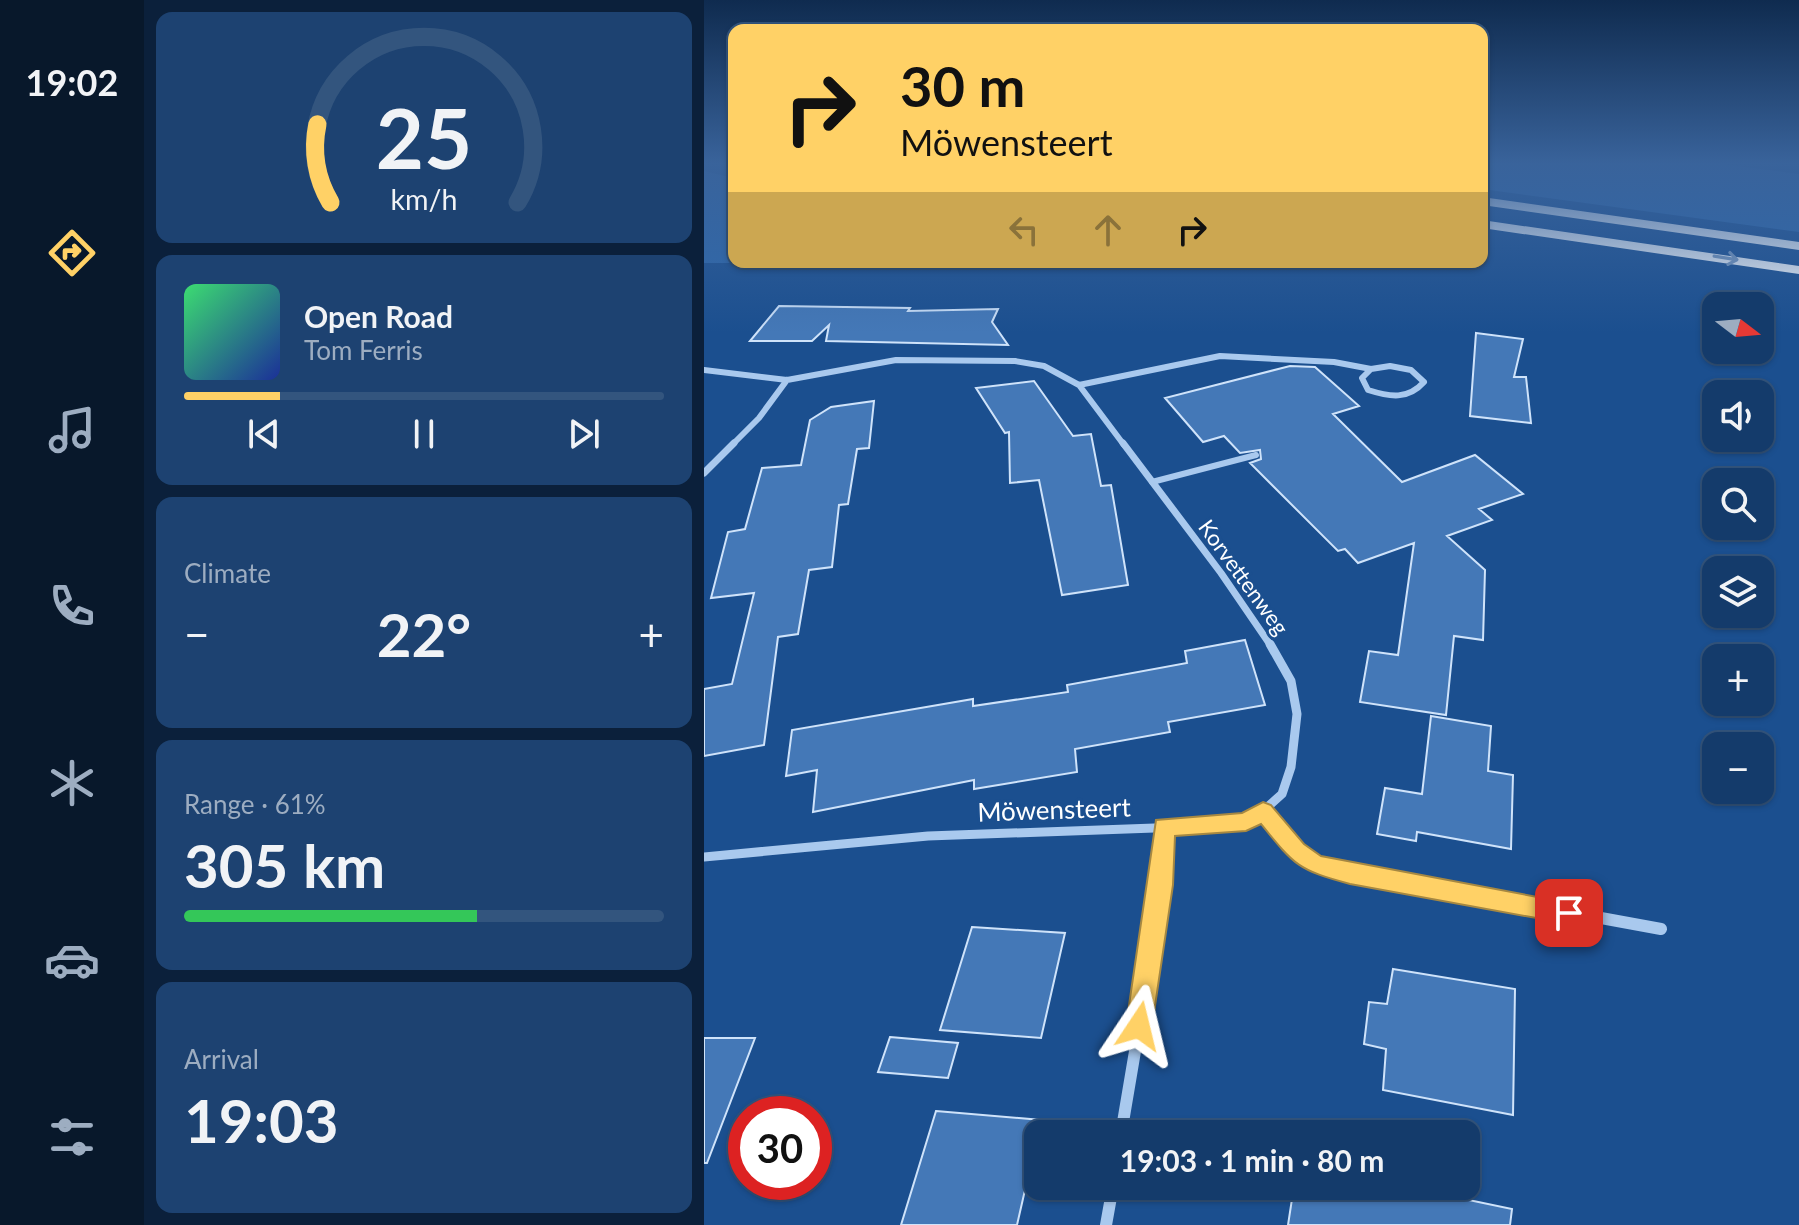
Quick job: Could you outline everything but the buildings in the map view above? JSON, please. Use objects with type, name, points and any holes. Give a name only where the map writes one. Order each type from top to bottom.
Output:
[{"type":"highway","points":[[1610,219],[1799,246]]},
{"type":"highway","points":[[1488,225],[1799,270]]},
{"type":"street","points":[[1079,385],[1212,357],[1334,362],[1371,369],[1390,366],[1411,370],[1424,382],[1414,393],[1390,397],[1368,390],[1362,378],[1371,369]]},
{"type":"street","name":"Korvettenweg","points":[[704,370],[787,380],[896,360],[1002,361],[1037,364],[1063,374],[1079,385],[1281,660],[1296,694],[1297,714],[1286,786],[1277,800],[1263,811]]},
{"type":"street","points":[[704,473],[759,418],[787,380]]},
{"type":"street","points":[[1263,811],[1296,851],[1322,867],[1661,929]]},
{"type":"street","name":"Möwensteert","points":[[704,857],[821,843],[1022,830],[1246,822],[1263,811]]},
{"type":"street","points":[[1123,1120],[1153,945],[1164,827]]},
{"type":"street","points":[[1106,1225],[1110,1200]]},
{"type":"lane","points":[[1152,482],[1256,455]]},
{"type":"shaded area","points":[[704,219],[728,219],[728,263],[704,263]]},
{"type":"shaded area","points":[[1704,219],[1799,219],[1799,232]]},
{"type":"route","points":[[1139,1026],[1161,885],[1164,827],[1246,822],[1263,811],[1296,851],[1315,864],[1350,874],[1569,913]]}]
